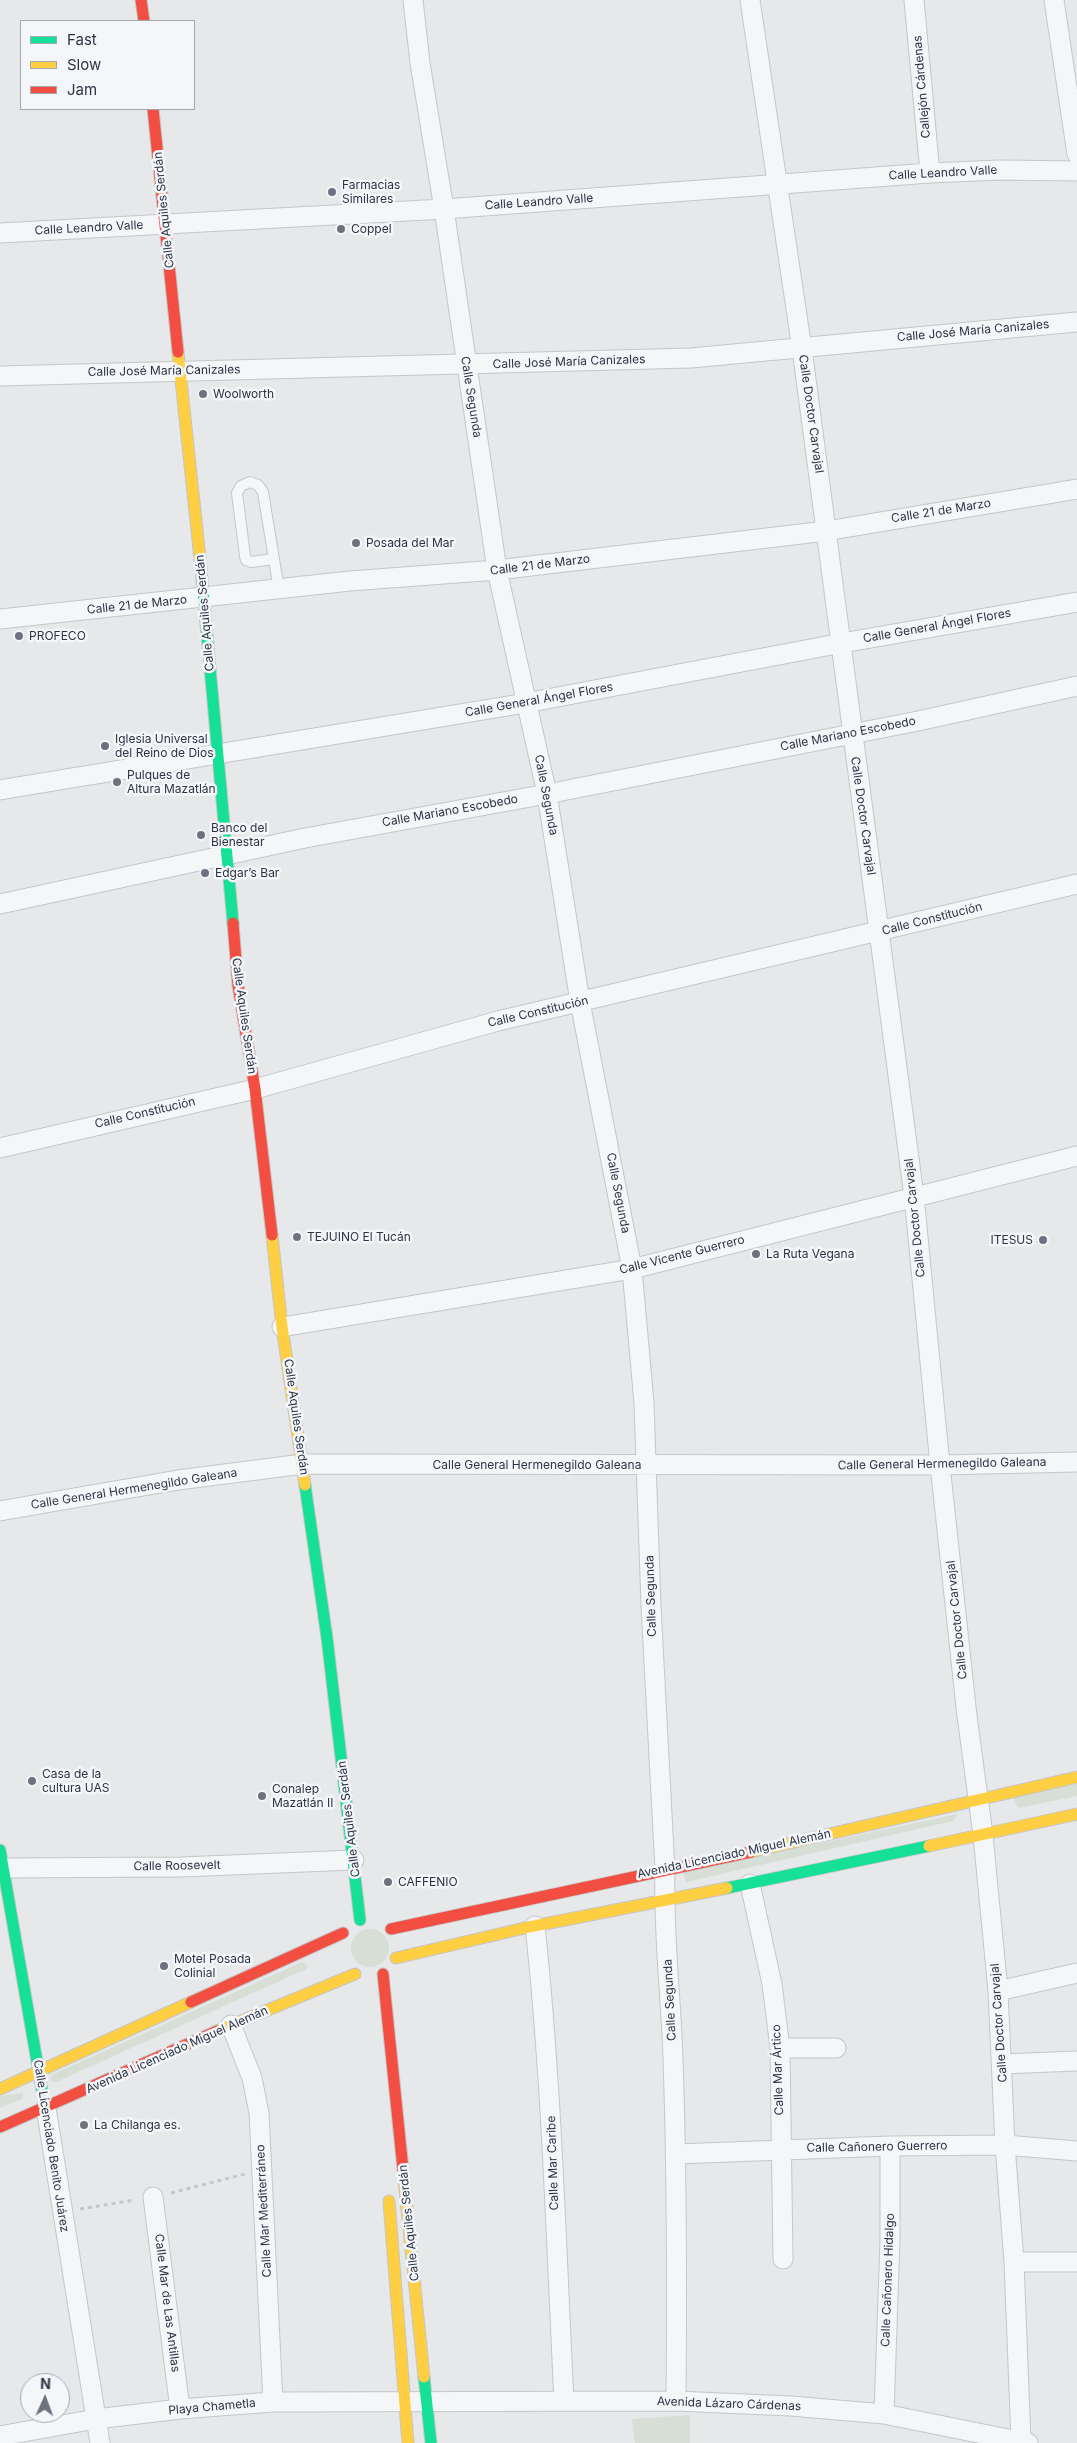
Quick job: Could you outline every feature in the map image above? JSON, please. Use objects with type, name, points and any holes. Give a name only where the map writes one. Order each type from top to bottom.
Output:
[{"type":"street","points":[[141,0],[144,20]]},
{"type":"street","name":"Calle Segunda","points":[[413,0],[420,64],[444,209],[497,570],[547,794],[580,1002],[632,1269],[644,1403],[666,1870],[664,1899],[672,2013],[676,2154],[676,2401]]},
{"type":"street","name":"Calle Doctor Carvajal","points":[[750,0],[802,349],[914,1196],[940,1465],[967,1716],[983,1835],[998,1991],[1005,2145],[1025,2442]]},
{"type":"street","name":"Callejón Cárdenas","points":[[914,0],[930,173]]},
{"type":"street","points":[[1054,0],[1077,154]]},
{"type":"street","name":"Calle Aquiles Serdán","points":[[153,110],[204,598],[216,755],[238,985],[255,1089],[282,1327],[303,1464],[360,1920]]},
{"type":"street","name":"Calle Leandro Valle","points":[[0,233],[444,209],[930,173],[999,170],[1077,171]]},
{"type":"street","name":"Calle José María Canizales","points":[[0,376],[691,358],[1077,322]]},
{"type":"street","name":"Calle 21 de Marzo","points":[[0,619],[350,582],[497,570],[826,531],[1077,489]]},
{"type":"street","name":"Calle General Ángel Flores","points":[[0,790],[526,704],[730,666],[842,642],[1077,602]]},
{"type":"street","name":"Calle Mariano Escobedo","points":[[0,904],[305,838],[547,794],[1077,686]]},
{"type":"street","name":"Calle Constitución","points":[[0,1148],[255,1089],[498,1021],[1077,884]]},
{"type":"street","name":"Calle Vicente Guerrero","points":[[282,1327],[632,1269],[1077,1156]]},
{"type":"street","name":"Calle General Hermenegildo Galeana","points":[[0,1511],[178,1480],[303,1464],[940,1465],[1077,1462]]},
{"type":"street","name":"Avenida Licenciado Miguel Alemán","points":[[393,1940],[666,1870],[1077,1777]]},
{"type":"street","points":[[365,1974],[393,1940],[535,1926],[664,1899],[750,1884],[1077,1814]]},
{"type":"street","name":"Calle Roosevelt","points":[[1,1862],[181,1867],[354,1860]]},
{"type":"street","name":"Calle Licenciado Benito Juárez","points":[[1,1862],[46,2108],[100,2443]]},
{"type":"street","name":"Calle Mar Ártico","points":[[750,1884],[772,1984],[780,2048],[782,2259]]},
{"type":"street","points":[[0,2090],[343,1933],[360,1920],[372,1919]]},
{"type":"street","name":"Calle Mar Caribe","points":[[535,1926],[551,2116],[564,2401]]},
{"type":"street","points":[[339,1952],[343,1933]]},
{"type":"street","points":[[998,1991],[1077,1973]]},
{"type":"street","name":"Calle Aquiles Serdán","points":[[365,1974],[427,2400],[430,2443]]},
{"type":"street","name":"Avenida Licenciado Miguel Alemán","points":[[0,2127],[231,2025],[365,1974]]},
{"type":"street","name":"Calle Mar Mediterráneo","points":[[231,2025],[252,2078],[259,2113],[273,2402]]},
{"type":"street","points":[[780,2048],[836,2048]]},
{"type":"street","points":[[1002,2064],[1077,2061]]},
{"type":"street","name":"Calle Cañonero Guerrero","points":[[676,2154],[890,2146],[1005,2145],[1077,2151]]},
{"type":"street","name":"Calle Cañonero Hidalgo","points":[[884,2414],[890,2240],[890,2146]]},
{"type":"street","name":"Calle Aquiles Serdán","points":[[388,2191],[408,2443]]},
{"type":"street","name":"Calle Mar de Las Antillas","points":[[153,2197],[180,2409]]},
{"type":"street","points":[[1014,2262],[1077,2262]]},
{"type":"street","name":"Avenida Lázaro Cárdenas","points":[[427,2400],[676,2401],[791,2406],[884,2414],[1000,2440],[1025,2442]]},
{"type":"street","name":"Playa Chametla","points":[[0,2436],[96,2419],[180,2409],[273,2402],[427,2400]]},
{"type":"lane","points":[[273,559],[251,562],[246,560],[244,556],[237,493],[241,486],[250,482],[258,485],[264,492],[279,590]]},
{"type":"shaded area","points":[[1077,1784],[1077,1796],[1018,1808],[1013,1797]]},
{"type":"shaded area","points":[[958,1814],[953,1821],[686,1882],[683,1872]]},
{"type":"shaded area","points":[[370,1929],[383,1935],[389,1948],[383,1961],[370,1967],[357,1961],[351,1948],[357,1935]]},
{"type":"shaded area","points":[[302,1962],[308,1966],[306,1969],[56,2082],[51,2081],[51,2075]]},
{"type":"shaded area","points":[[23,2093],[23,2098],[0,2108],[0,2096]]},
{"type":"shaded area","points":[[690,2415],[690,2443],[635,2443],[632,2419]]},
{"type":"traffic: fast","points":[[201,568],[233,923]]},
{"type":"traffic: fast","points":[[305,1485],[327,1638],[360,1920]]},
{"type":"traffic: fast","points":[[727,1888],[929,1846]]},
{"type":"traffic: fast","points":[[0,1850],[42,2090]]},
{"type":"traffic: fast","points":[[424,2377],[431,2443]]},
{"type":"traffic: slow","points":[[178,352],[201,568]]},
{"type":"traffic: slow","points":[[272,1235],[282,1327],[305,1485]]},
{"type":"traffic: slow","points":[[751,1852],[1077,1777]]},
{"type":"traffic: slow","points":[[929,1846],[1077,1814]]},
{"type":"traffic: slow","points":[[396,1958],[529,1927],[727,1888]]},
{"type":"traffic: slow","points":[[217,2031],[355,1974]]},
{"type":"traffic: slow","points":[[0,2089],[191,2002]]},
{"type":"traffic: slow","points":[[404,2179],[424,2377]]},
{"type":"traffic: slow","points":[[389,2201],[408,2443]]},
{"type":"traffic: jam","points":[[141,0],[144,20]]},
{"type":"traffic: jam","points":[[153,110],[178,352]]},
{"type":"traffic: jam","points":[[233,923],[238,985],[255,1089],[272,1235]]},
{"type":"traffic: jam","points":[[391,1929],[751,1852]]},
{"type":"traffic: jam","points":[[191,2002],[343,1933]]},
{"type":"traffic: jam","points":[[383,1974],[404,2179]]},
{"type":"traffic: jam","points":[[0,2127],[217,2031]]},
{"type":"place","name":"Farmacias Similares","points":[[332,192]]},
{"type":"place","name":"Coppel","points":[[341,229]]},
{"type":"place","name":"Woolworth","points":[[203,394]]},
{"type":"place","name":"Posada del Mar","points":[[356,543]]},
{"type":"place","name":"PROFECO","points":[[19,636]]},
{"type":"place","name":"Iglesia Universal del Reino de Dios","points":[[105,746]]},
{"type":"place","name":"Pulques de Altura Mazatlán","points":[[117,782]]},
{"type":"place","name":"Banco del Bienestar","points":[[201,835]]},
{"type":"place","name":"Edgar’s Bar","points":[[205,873]]},
{"type":"place","name":"TEJUINO El Tucán","points":[[297,1237]]},
{"type":"place","name":"ITESUS","points":[[1043,1240]]},
{"type":"place","name":"La Ruta Vegana","points":[[756,1254]]},
{"type":"place","name":"Casa de la cultura UAS","points":[[32,1781]]},
{"type":"place","name":"Conalep Mazatlán II","points":[[262,1796]]},
{"type":"place","name":"CAFFENIO","points":[[388,1882]]},
{"type":"place","name":"Motel Posada Colinial","points":[[164,1966]]},
{"type":"place","name":"La Chilanga es.","points":[[84,2125]]}]
